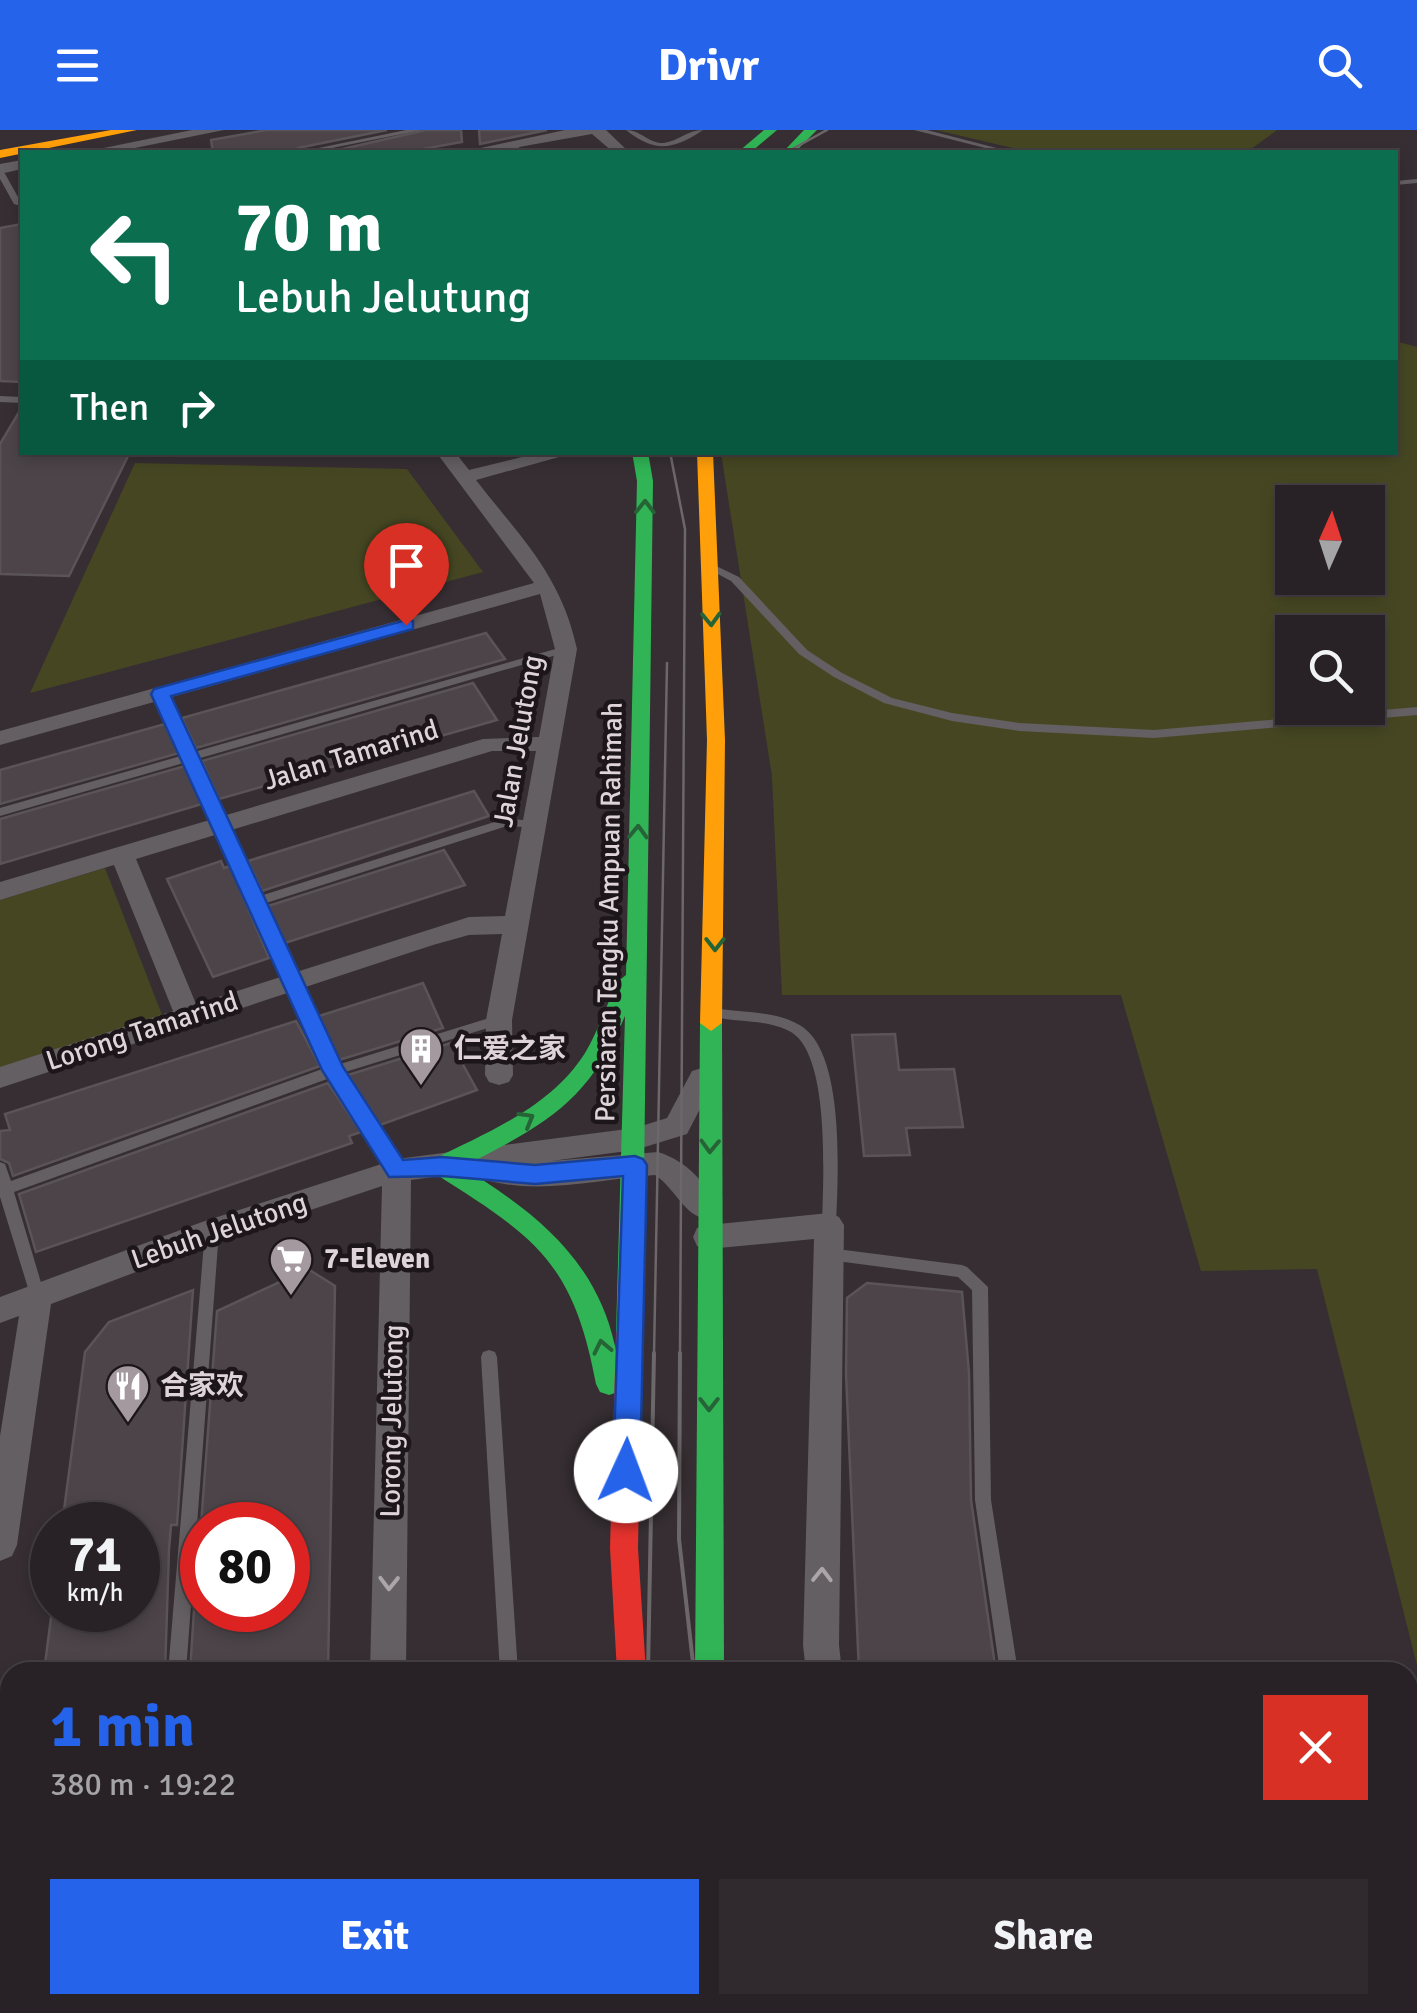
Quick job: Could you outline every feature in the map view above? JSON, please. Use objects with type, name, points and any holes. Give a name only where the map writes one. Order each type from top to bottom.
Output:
[{"type":"highway","points":[[0,143],[74,130]]},
{"type":"highway","points":[[22,150],[131,130]]},
{"type":"highway","points":[[746,150],[771,130]]},
{"type":"highway","points":[[791,150],[811,130]]},
{"type":"highway","name":"Persiaran Tengku Ampuan Rahimah","points":[[631,1662],[624,1548],[644,614],[645,481],[641,455]]},
{"type":"highway","points":[[705,455],[716,740],[708,1226],[710,1662]]},
{"type":"highway","points":[[624,1548],[608,1374],[593,1301],[577,1271],[534,1227],[442,1166],[538,1113],[574,1084],[591,1061],[634,970]]},
{"type":"street","points":[[104,150],[217,130]]},
{"type":"street","points":[[517,148],[593,130],[618,150]]},
{"type":"street","points":[[196,134],[209,150]]},
{"type":"street","name":"Jalan Jelutong","points":[[447,455],[546,586],[558,612],[566,648],[499,1020],[499,1075]]},
{"type":"street","points":[[464,477],[556,455]]},
{"type":"street","points":[[0,738],[546,586]]},
{"type":"street","name":"Jalan Tamarind","points":[[0,891],[491,744],[548,744]]},
{"type":"street","points":[[122,855],[188,1016]]},
{"type":"street","name":"Lorong Tamarind","points":[[0,1078],[469,926],[516,925]]},
{"type":"street","points":[[635,1152],[677,1126],[713,1056]]},
{"type":"street","points":[[635,1152],[672,1170],[692,1188],[708,1226],[829,1239],[823,1662]]},
{"type":"street","name":"Lebuh Jelutong","points":[[0,1310],[212,1231],[397,1170],[442,1166],[535,1174],[635,1152]]},
{"type":"street","name":"Lorong Jelutong","points":[[388,1662],[397,1170]]},
{"type":"street","points":[[0,1545],[38,1296]]},
{"type":"lane","points":[[313,150],[418,130]]},
{"type":"lane","points":[[630,130],[660,147],[699,130]]},
{"type":"lane","points":[[918,130],[1000,150]]},
{"type":"lane","points":[[2,174],[18,204]]},
{"type":"lane","points":[[708,565],[734,579],[803,652],[838,675],[888,701],[952,717],[1019,727],[1154,734],[1417,711]]},
{"type":"lane","points":[[0,812],[566,648]]},
{"type":"lane","points":[[161,694],[334,1070],[397,1170]]},
{"type":"lane","points":[[256,902],[508,822],[534,825]]},
{"type":"lane","points":[[714,1013],[784,1024],[805,1035],[816,1055],[831,1129],[829,1239],[962,1271],[980,1287],[983,1500],[1007,1662]]},
{"type":"lane","points":[[3,1190],[334,1070],[499,1020]]},
{"type":"lane","points":[[0,1168],[3,1190],[38,1296]]},
{"type":"lane","points":[[178,1662],[212,1231]]},
{"type":"lane","points":[[489,1357],[509,1662]]},
{"type":"green space","points":[[936,130],[1277,130],[1250,150],[1021,150]]},
{"type":"green space","points":[[1398,342],[1417,347],[1417,1662],[1317,1269],[1201,1271],[1121,995],[782,995],[772,776],[721,455],[1398,455]]},
{"type":"green space","points":[[135,463],[407,469],[483,572],[30,693]]},
{"type":"green space","points":[[105,868],[162,1015],[0,1069],[0,900]]},
{"type":"building","points":[[267,130],[387,130],[296,150],[213,150],[211,140]]},
{"type":"building","points":[[426,130],[461,130],[462,142],[417,150],[338,150]]},
{"type":"building","points":[[479,130],[547,130],[480,144]]},
{"type":"building","points":[[20,224],[20,382],[0,381],[0,228]]},
{"type":"building","points":[[20,410],[20,455],[129,455],[69,576],[0,574],[0,444]]},
{"type":"building","points":[[486,633],[505,659],[196,748],[182,718]]},
{"type":"building","points":[[473,683],[497,720],[219,799],[202,761]]},
{"type":"building","points":[[165,724],[179,753],[0,804],[0,770]]},
{"type":"building","points":[[185,766],[202,804],[0,864],[0,819]]},
{"type":"building","points":[[474,791],[489,816],[262,891],[248,861]]},
{"type":"building","points":[[444,850],[465,885],[285,943],[268,906]]},
{"type":"building","points":[[221,861],[224,868],[230,866],[269,958],[213,977],[167,879]]},
{"type":"building","points":[[423,983],[443,1028],[339,1060],[319,1016]]},
{"type":"building","points":[[296,1021],[320,1066],[13,1176],[9,1163],[0,1159],[0,1131],[10,1130],[5,1114]]},
{"type":"building","points":[[895,1034],[899,1070],[954,1069],[963,1127],[906,1128],[910,1155],[864,1156],[852,1035]]},
{"type":"building","name":"仁爱之家","points":[[451,1043],[477,1090],[380,1125],[348,1075]]},
{"type":"building","points":[[328,1083],[361,1132],[349,1136],[352,1143],[36,1252],[19,1194]]},
{"type":"building","points":[[308,1269],[335,1286],[328,1662],[191,1662],[193,1632],[310,1632],[310,1502],[203,1502],[217,1311]]},
{"type":"building","points":[[867,1283],[962,1292],[969,1373],[971,1500],[995,1662],[859,1662],[846,1374],[847,1298]]},
{"type":"building","points":[[193,1290],[177,1525],[171,1525],[169,1550],[165,1662],[45,1662],[49,1632],[160,1632],[160,1502],[65,1502],[85,1352],[109,1322]]},
{"type":"tram line","points":[[791,150],[827,130]]},
{"type":"tram line","points":[[671,455],[685,529],[680,1355]]},
{"type":"tram line","points":[[654,1355],[667,663]]},
{"type":"tram line","points":[[648,1662],[654,1353]]},
{"type":"tram line","points":[[680,1353],[679,1539],[693,1662]]},
{"type":"traffic: fast","points":[[746,150],[771,130]]},
{"type":"traffic: fast","points":[[791,150],[811,130]]},
{"type":"traffic: fast","points":[[629,1333],[644,596],[645,481],[641,455]]},
{"type":"traffic: fast","points":[[609,1384],[590,1306],[557,1252],[509,1209],[442,1166],[525,1123],[562,1095],[592,1060],[628,982]]},
{"type":"traffic: fast","points":[[709,1662],[711,1023]]},
{"type":"traffic: slow","points":[[22,150],[131,130]]},
{"type":"traffic: slow","points":[[0,154],[20,150]]},
{"type":"traffic: slow","points":[[705,455],[716,740],[711,1023]]},
{"type":"traffic: jam","points":[[629,1333],[624,1548],[631,1662]]},
{"type":"place","name":"仁爱之家","points":[[421,1087]]},
{"type":"place","name":"7-Eleven","points":[[291,1297]]},
{"type":"place","name":"合家欢","points":[[128,1424]]},
{"type":"route","points":[[406,625],[161,694],[334,1070],[397,1170],[442,1166],[535,1174],[635,1165],[626,1471]]}]
